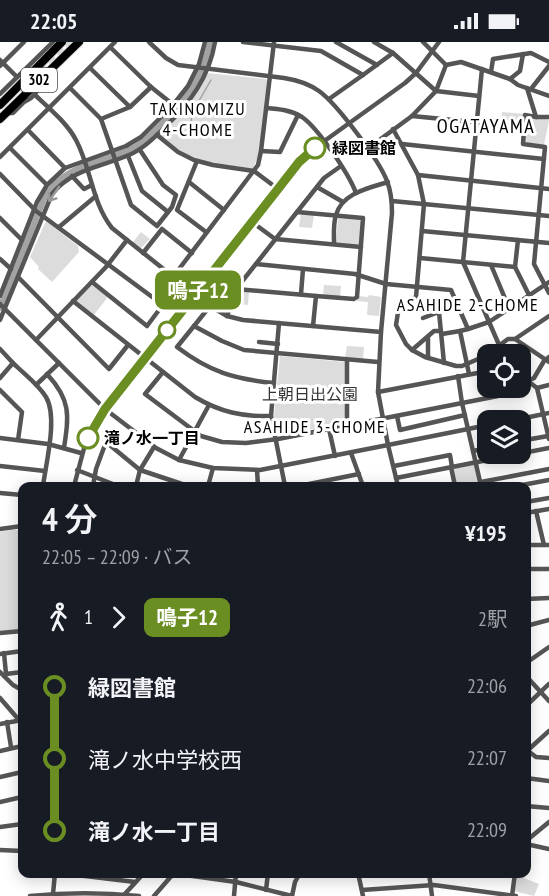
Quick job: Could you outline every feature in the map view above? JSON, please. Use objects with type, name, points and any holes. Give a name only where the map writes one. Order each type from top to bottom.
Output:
[{"type":"highway","name":"302","points":[[0,105],[62,42]]},
{"type":"highway","name":"302","points":[[3,116],[80,42]]},
{"type":"street","points":[[17,77],[1,63],[24,42]]},
{"type":"street","points":[[0,94],[53,42]]},
{"type":"street","points":[[0,157],[115,42]]},
{"type":"street","points":[[149,42],[171,61],[184,66],[293,79],[305,84],[329,99],[382,170],[388,182],[392,201],[378,362],[378,392],[397,482]]},
{"type":"street","points":[[0,296],[22,240],[52,194],[62,183],[86,165],[114,155],[128,156],[140,150],[157,135],[177,108],[188,86],[202,69],[205,42]]},
{"type":"street","points":[[0,320],[3,307],[18,277],[47,185],[65,168],[86,165],[114,155],[194,95],[202,69],[215,42]]},
{"type":"street","points":[[243,42],[321,51],[363,75]]},
{"type":"street","points":[[321,51],[322,42]]},
{"type":"street","points":[[336,42],[377,65]]},
{"type":"street","points":[[374,42],[393,53],[436,91],[479,96]]},
{"type":"street","points":[[423,42],[446,65]]},
{"type":"street","points":[[75,482],[81,453],[105,409],[299,162],[416,73],[439,42]]},
{"type":"street","points":[[173,277],[255,171],[261,150],[274,44]]},
{"type":"street","points":[[110,47],[150,87],[177,108]]},
{"type":"street","points":[[329,99],[393,53]]},
{"type":"street","points":[[491,72],[493,59],[531,53],[549,62]]},
{"type":"street","points":[[510,79],[520,71],[523,54]]},
{"type":"street","points":[[26,68],[32,68],[41,58],[46,58]]},
{"type":"street","points":[[446,65],[461,62],[510,79],[518,85],[549,96]]},
{"type":"street","points":[[367,148],[412,116],[436,91],[446,65]]},
{"type":"street","points":[[3,116],[13,113],[34,95],[52,74],[53,66]]},
{"type":"street","points":[[529,88],[546,73],[549,66]]},
{"type":"street","points":[[90,68],[130,107]]},
{"type":"street","points":[[482,69],[463,262],[499,344]]},
{"type":"street","points":[[101,119],[130,107],[150,87]]},
{"type":"street","points":[[70,88],[101,119],[131,205],[158,226],[176,195],[163,185],[140,150]]},
{"type":"street","points":[[529,88],[536,117]]},
{"type":"street","points":[[34,95],[72,134],[108,223],[210,306],[227,316],[243,320],[381,332]]},
{"type":"street","points":[[266,108],[288,111],[307,121],[341,166],[356,193]]},
{"type":"street","points":[[261,150],[280,152],[298,115]]},
{"type":"street","points":[[549,117],[525,115],[523,144],[545,147],[534,264],[547,283],[549,293]]},
{"type":"street","points":[[412,116],[524,127]]},
{"type":"street","points":[[393,129],[418,175],[424,204],[416,297],[399,306],[396,325],[406,344],[412,350],[429,358],[456,366],[477,360]]},
{"type":"street","points":[[28,130],[65,168]]},
{"type":"street","points":[[157,135],[178,152],[197,161],[255,171],[278,189]]},
{"type":"street","points":[[402,144],[544,159]]},
{"type":"street","points":[[10,148],[47,185]]},
{"type":"street","points":[[128,156],[142,191],[168,212]]},
{"type":"street","points":[[197,161],[177,210],[206,232]]},
{"type":"street","points":[[227,316],[236,289],[324,178],[341,166]]},
{"type":"street","points":[[0,174],[39,212],[163,305]]},
{"type":"street","points":[[418,175],[549,189]]},
{"type":"street","points":[[72,176],[84,189],[92,185]]},
{"type":"street","points":[[189,182],[224,210]]},
{"type":"street","points":[[334,244],[336,215],[343,202],[356,193],[388,182]]},
{"type":"street","points":[[317,187],[343,202]]},
{"type":"street","points":[[59,228],[96,196]]},
{"type":"street","points":[[392,201],[549,216]]},
{"type":"street","points":[[236,289],[354,299],[357,297],[363,218],[297,212]]},
{"type":"street","points":[[0,218],[22,240]]},
{"type":"street","points":[[252,222],[275,239],[361,247]]},
{"type":"street","points":[[144,253],[162,229],[192,253]]},
{"type":"street","points":[[422,231],[549,243]]},
{"type":"street","points":[[36,340],[92,282],[127,240]]},
{"type":"street","points":[[518,240],[515,267],[529,294]]},
{"type":"street","points":[[420,258],[515,267]]},
{"type":"street","points":[[0,259],[10,269]]},
{"type":"street","points":[[256,264],[358,275],[386,284],[451,290],[468,329]]},
{"type":"street","points":[[491,265],[509,308]]},
{"type":"street","points":[[301,294],[303,269]]},
{"type":"street","points":[[18,277],[110,369],[128,345]]},
{"type":"street","points":[[92,282],[147,326],[180,282]]},
{"type":"street","points":[[412,350],[434,332],[460,332],[489,322],[547,283]]},
{"type":"street","points":[[313,326],[316,296]]},
{"type":"street","points":[[73,301],[209,405],[236,415],[271,416]]},
{"type":"street","points":[[210,306],[177,347],[210,369],[231,377],[274,383]]},
{"type":"street","points":[[3,307],[105,409],[154,447],[179,459],[213,468],[257,470],[477,427]]},
{"type":"street","points":[[423,318],[439,312],[444,363]]},
{"type":"street","points":[[501,344],[515,339],[549,316]]},
{"type":"street","points":[[279,323],[271,416],[284,482]]},
{"type":"street","points":[[194,326],[234,346],[277,354],[378,362]]},
{"type":"street","points":[[460,332],[469,374]]},
{"type":"street","points":[[428,337],[429,358]]},
{"type":"street","points":[[515,339],[548,360],[531,379]]},
{"type":"street","points":[[260,342],[278,344]]},
{"type":"street","points":[[0,349],[36,385],[45,396],[50,409],[44,482]]},
{"type":"street","points":[[347,360],[347,425]]},
{"type":"street","points":[[0,378],[14,363]]},
{"type":"street","points":[[36,385],[59,363]]},
{"type":"street","points":[[163,372],[145,394],[194,432],[208,439],[229,442],[276,439],[488,398]]},
{"type":"street","points":[[378,392],[477,373]]},
{"type":"street","points":[[47,374],[60,388],[66,404],[68,419],[64,448]]},
{"type":"street","points":[[458,376],[481,482]]},
{"type":"street","points":[[531,383],[537,388],[546,414],[549,438],[531,440]]},
{"type":"street","points":[[537,388],[549,385]]},
{"type":"street","points":[[0,390],[22,412],[18,440]]},
{"type":"street","points":[[179,459],[209,405]]},
{"type":"street","points":[[531,417],[546,414]]},
{"type":"street","points":[[397,416],[400,430],[465,415]]},
{"type":"street","points":[[330,429],[335,456]]},
{"type":"street","points":[[0,438],[48,444],[81,453]]},
{"type":"street","points":[[93,482],[106,442],[140,470],[176,482]]},
{"type":"street","points":[[137,482],[140,470],[154,447]]},
{"type":"street","points":[[396,478],[549,448]]},
{"type":"street","points":[[473,451],[477,450]]},
{"type":"street","points":[[351,453],[362,482]]},
{"type":"street","points":[[394,466],[450,455],[454,482]]},
{"type":"street","points":[[0,466],[45,471]]},
{"type":"street","points":[[209,482],[213,468]]},
{"type":"street","points":[[490,482],[549,469]]},
{"type":"street","points":[[77,470],[107,482]]},
{"type":"street","points":[[257,470],[258,482]]},
{"type":"street","points":[[319,482],[359,474]]},
{"type":"street","points":[[531,483],[549,480]]},
{"type":"street","points":[[0,493],[18,495]]},
{"type":"street","points":[[531,501],[549,498]]},
{"type":"street","points":[[531,512],[549,509]]},
{"type":"street","points":[[536,511],[546,545]]},
{"type":"street","points":[[0,529],[18,527]]},
{"type":"street","points":[[531,569],[549,569]]},
{"type":"street","points":[[531,599],[549,598]]},
{"type":"street","points":[[531,625],[549,620]]},
{"type":"street","points":[[0,633],[18,631]]},
{"type":"street","points":[[531,660],[549,647]]},
{"type":"street","points":[[18,652],[2,654],[3,674],[13,686],[18,688]]},
{"type":"street","points":[[3,674],[18,672]]},
{"type":"street","points":[[531,681],[549,701]]},
{"type":"street","points":[[531,701],[549,684]]},
{"type":"street","points":[[0,698],[18,717]]},
{"type":"street","points":[[0,724],[18,720]]},
{"type":"street","points":[[7,722],[11,747]]},
{"type":"street","points":[[531,747],[546,736],[549,730]]},
{"type":"street","points":[[0,751],[18,746]]},
{"type":"street","points":[[531,753],[536,757],[549,758]]},
{"type":"street","points":[[0,777],[18,773]]},
{"type":"street","points":[[531,779],[549,781]]},
{"type":"street","points":[[0,802],[18,798]]},
{"type":"street","points":[[531,806],[549,808]]},
{"type":"street","points":[[531,839],[548,824]]},
{"type":"street","points":[[0,827],[18,825]]},
{"type":"street","points":[[531,844],[549,849]]},
{"type":"street","points":[[0,848],[18,850]]},
{"type":"street","points":[[53,894],[55,878]]},
{"type":"street","points":[[101,878],[135,882]]},
{"type":"street","points":[[124,895],[139,878]]},
{"type":"street","points":[[154,896],[169,878]]},
{"type":"street","points":[[217,878],[292,896],[298,878]]},
{"type":"street","points":[[234,896],[236,878]]},
{"type":"street","points":[[266,890],[267,878]]},
{"type":"street","points":[[359,878],[363,893],[431,885],[514,896],[515,878]]},
{"type":"street","points":[[430,878],[432,896]]},
{"type":"street","points":[[30,896],[53,894],[139,896]]},
{"type":"green space","points":[[207,73],[266,79],[268,82],[260,151],[253,169],[193,157],[160,136],[160,133],[182,112]]},
{"type":"green space","points":[[502,112],[524,114],[522,126],[501,124]]},
{"type":"green space","points":[[528,117],[549,121],[544,145],[524,142]]},
{"type":"green space","points":[[301,214],[314,215],[312,228],[299,227]]},
{"type":"green space","points":[[338,217],[361,219],[360,244],[336,243]]},
{"type":"green space","points":[[46,221],[78,246],[79,252],[52,282],[38,269],[39,267],[30,257]]},
{"type":"green space","points":[[141,232],[150,239],[141,248],[133,242]]},
{"type":"green space","points":[[163,272],[171,279],[163,290],[155,283]]},
{"type":"green space","points":[[91,285],[107,298],[94,315],[76,302]]},
{"type":"green space","points":[[324,285],[341,286],[340,297],[323,295]]},
{"type":"green space","points":[[238,291],[249,291],[248,305],[233,303]]},
{"type":"green space","points":[[369,295],[381,297],[379,316],[367,315],[368,302],[357,301],[358,296],[368,297]]},
{"type":"green space","points":[[347,346],[364,347],[363,360],[345,358]]},
{"type":"green space","name":"上朝日出公園","points":[[280,356],[345,362],[345,423],[278,435],[274,416]]},
{"type":"green space","points":[[475,466],[479,482],[455,482],[453,469]]},
{"type":"green space","points":[[18,530],[18,629],[0,631],[0,532]]},
{"type":"green space","points":[[516,878],[524,878],[539,884],[534,896],[514,891]]},
{"type":"waterway","points":[[0,308],[44,199],[52,187],[71,172],[129,150],[148,137],[191,89],[203,67],[210,42]]},
{"type":"waterway","points":[[191,124],[192,113],[211,80]]},
{"type":"tunnel","points":[[42,73],[73,42]]},
{"type":"bus line","name":"鳴子12","points":[[88,438],[105,409],[299,162],[315,148]]},
{"type":"place","name":"緑図書館","points":[[315,148]]},
{"type":"place","name":"滝ノ水一丁目","points":[[88,438]]},
{"type":"district","name":"TAKINOMIZU 4-CHOME","points":[[198,119]]},
{"type":"district","name":"OGATAYAMA","points":[[486,126]]},
{"type":"district","name":"ASAHIDE 2-CHOME","points":[[468,305]]},
{"type":"district","name":"ASAHIDE 3-CHOME","points":[[315,427]]}]
